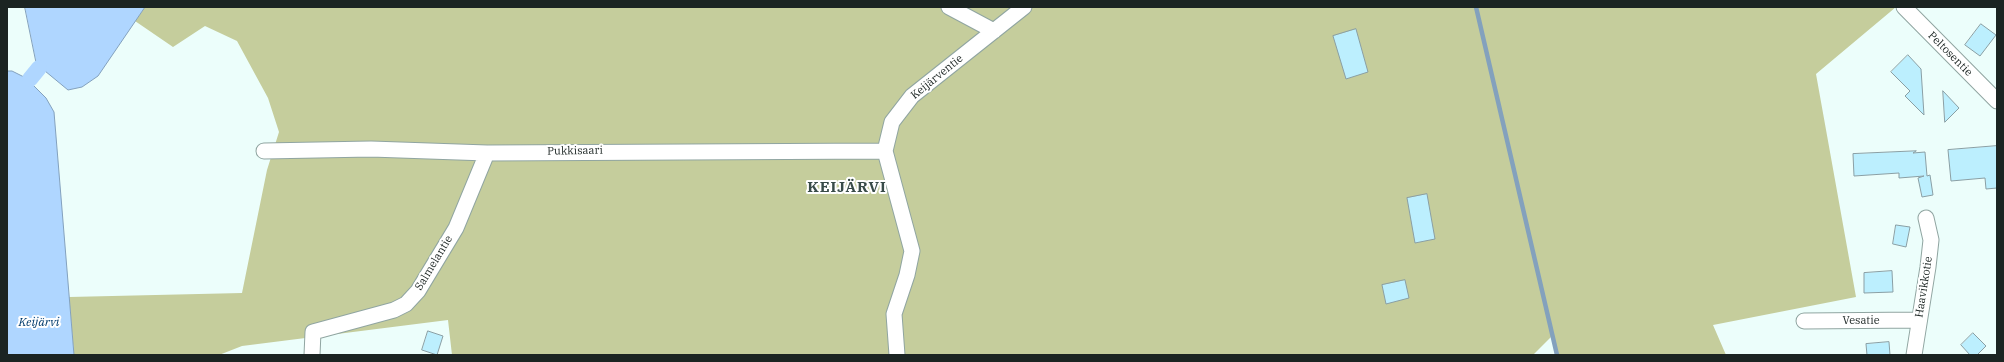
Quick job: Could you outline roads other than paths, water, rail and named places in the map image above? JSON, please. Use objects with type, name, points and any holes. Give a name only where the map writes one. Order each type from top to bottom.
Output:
[{"type":"street","points":[[949,7],[994,31]]},
{"type":"street","name":"Keijärventie","points":[[897,355],[894,314],[907,275],[912,251],[885,151],[892,122],[912,96],[1024,7]]},
{"type":"street","name":"Peltosentie","points":[[1904,7],[1997,101]]},
{"type":"street","name":"Pukkisaari","points":[[264,151],[371,149],[486,152],[885,151]]},
{"type":"street","name":"Salmelantie","points":[[312,355],[313,332],[394,310],[406,304],[418,291],[456,228],[486,152]]},
{"type":"street","name":"Haavikkotie","points":[[1914,355],[1931,240],[1926,218]]},
{"type":"street","name":"Vesatie","points":[[1804,321],[1919,320]]},
{"type":"water","points":[[25,7],[145,7],[98,76],[82,87],[68,90],[37,66]]},
{"type":"water","name":"Keijärvi","points":[[7,71],[12,71],[32,81],[31,83],[46,98],[54,112],[74,355],[7,355]]},
{"type":"waterway","points":[[1476,7],[1557,355]]},
{"type":"waterway","points":[[30,79],[39,68]]},
{"type":"district","name":"KEIJÄRVI","points":[[847,188]]}]
